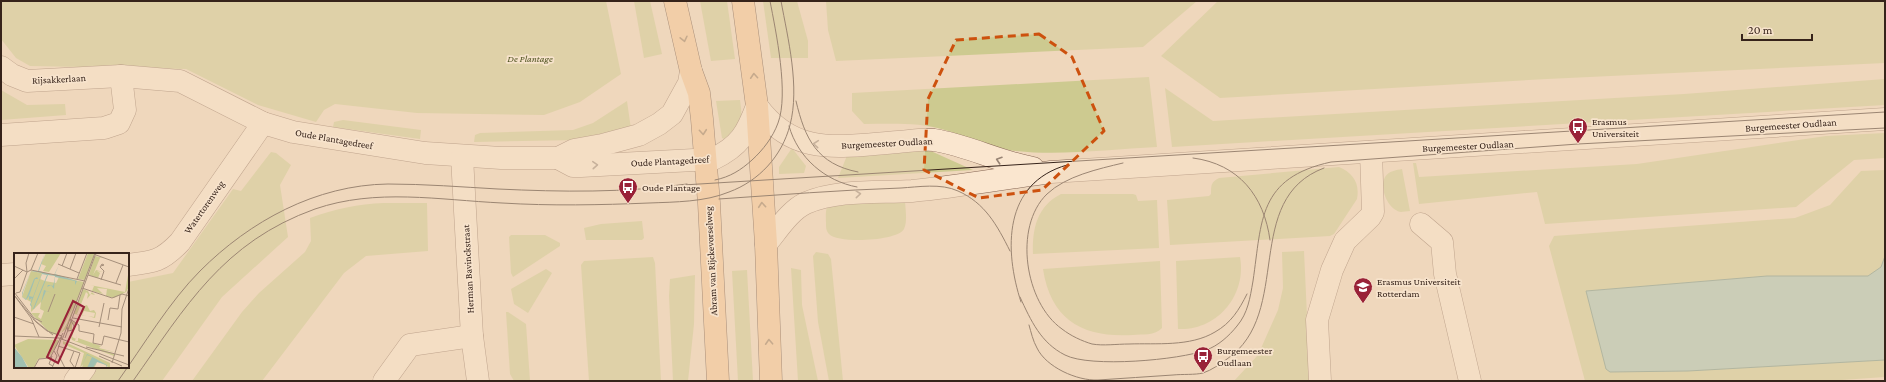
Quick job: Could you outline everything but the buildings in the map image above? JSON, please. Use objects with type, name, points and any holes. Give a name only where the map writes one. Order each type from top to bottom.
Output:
[{"type":"main road","name":"Abram van Rijckevorselweg","points":[[675,1],[691,70],[699,93],[706,160],[718,381]]},
{"type":"main road","points":[[743,1],[757,106],[766,244],[771,381]]},
{"type":"street","name":"Rijsakkerlaan","points":[[1,67],[12,75],[27,81],[121,76]]},
{"type":"street","name":"Oude Plantagedreef","points":[[121,76],[180,81],[263,123],[315,137],[462,157],[558,158],[574,150],[602,145],[639,135],[659,124],[672,114],[689,83],[691,70]]},
{"type":"street","points":[[1,135],[104,128],[119,123],[125,110],[121,76]]},
{"type":"street","name":"Oude Plantagedreef","points":[[558,158],[573,166],[713,159],[730,150],[743,137],[757,106]]},
{"type":"street","name":"Burgemeester Oudlaan","points":[[757,106],[776,127],[793,139],[811,144],[851,146],[932,140],[1004,162],[1051,172]]},
{"type":"street","name":"Burgemeester Oudlaan","points":[[766,244],[796,209],[805,204],[819,199],[863,193],[913,191],[1051,172],[1885,119]]},
{"type":"street","name":"Watertorenweg","points":[[129,265],[158,261],[168,255],[180,242],[263,123]]},
{"type":"street","points":[[1320,381],[1316,320],[1332,270],[1344,241],[1370,217],[1373,212],[1371,152]]},
{"type":"street","name":"Herman Bavinckstraat","points":[[462,157],[472,336],[478,381]]},
{"type":"street","points":[[1421,224],[1442,242],[1445,274],[1470,381]]},
{"type":"street","points":[[1,275],[14,274]]},
{"type":"street","points":[[384,381],[410,345],[472,336]]},
{"type":"street","points":[[75,381],[84,368]]},
{"type":"highlighted area","points":[[1039,34],[1072,57],[1104,131],[1042,190],[979,198],[924,170],[928,99],[956,40]]},
{"type":"green space","name":"De Plantage","points":[[1,1],[606,1],[621,74],[580,102],[544,115],[417,113],[335,104],[324,110],[316,122],[258,105],[186,69],[30,66],[16,58],[1,39]]},
{"type":"green space","points":[[634,1],[650,1],[662,54],[644,58]]},
{"type":"green space","points":[[700,1],[727,1],[735,59],[711,61]]},
{"type":"green space","points":[[763,1],[797,1],[808,41],[808,58],[771,58]]},
{"type":"green space","points":[[826,1],[1197,1],[1143,47],[836,61],[828,30]]},
{"type":"green space","points":[[1218,1],[1885,1],[1885,63],[1547,79],[1220,98],[1161,56]]},
{"type":"green space","points":[[1149,77],[1157,147],[1064,153],[1009,150],[1001,149],[935,127],[905,124],[864,124],[852,111],[852,93]]},
{"type":"green space","points":[[1885,79],[1885,105],[1172,147],[1165,88],[1213,121],[1684,94]]},
{"type":"green space","points":[[1,90],[27,105],[65,104],[66,115],[1,120]]},
{"type":"green space","points":[[740,100],[740,122],[735,130],[724,139],[722,138],[716,101]]},
{"type":"green space","points":[[627,101],[631,129],[579,140],[474,142],[475,135],[480,133],[573,130],[593,123]]},
{"type":"green space","points":[[343,120],[421,130],[420,139],[333,127],[334,122]]},
{"type":"green space","points":[[1885,133],[1885,158],[1854,160],[1796,207],[1545,224],[1537,192],[1419,204],[1413,163],[1416,163],[1419,177],[1637,164],[1826,136]]},
{"type":"green space","points":[[792,148],[806,166],[804,173],[779,174],[779,167]]},
{"type":"green space","points":[[913,149],[933,152],[973,170],[838,178],[848,153]]},
{"type":"green space","points":[[271,152],[276,153],[291,165],[280,185],[288,237],[222,297],[162,381],[87,381],[96,368],[129,368],[129,282],[173,273],[233,189],[241,191]]},
{"type":"green space","points":[[1339,167],[1344,169],[1352,176],[1356,183],[1358,193],[1357,199],[1334,234],[1330,236],[1170,245],[1167,200],[1209,196],[1211,194],[1212,184],[1219,178]]},
{"type":"green space","points":[[1402,169],[1410,211],[1401,212],[1392,207],[1386,198],[1383,182],[1388,173]]},
{"type":"green space","points":[[1885,170],[1885,256],[1881,267],[1868,276],[1767,276],[1586,291],[1610,372],[1688,371],[1885,360],[1885,377],[1827,381],[1585,381],[1549,246],[1554,236],[1795,218],[1830,205],[1861,171]]},
{"type":"green space","points":[[1061,194],[1133,194],[1136,195],[1138,201],[1157,200],[1159,248],[1033,254],[1035,227],[1041,212],[1046,205]]},
{"type":"green space","points":[[905,199],[906,222],[904,229],[899,233],[868,240],[855,240],[835,237],[827,232],[826,209],[828,205]]},
{"type":"green space","points":[[427,203],[428,251],[366,256],[344,273],[262,381],[192,381],[242,312],[259,293],[305,252],[311,241],[310,218],[328,212],[365,204]]},
{"type":"green space","points":[[642,221],[644,238],[642,240],[586,240],[584,228],[601,224]]},
{"type":"green space","points":[[511,235],[545,235],[560,243],[560,246],[513,277],[511,273],[509,237]]},
{"type":"green space","points":[[1304,251],[1310,381],[1234,381],[1258,355],[1278,310],[1283,288],[1282,252]]},
{"type":"green space","points":[[816,252],[828,254],[831,259],[843,381],[829,381],[818,322],[813,256]]},
{"type":"green space","points":[[653,257],[655,263],[661,381],[589,381],[581,265],[584,261]]},
{"type":"green space","points":[[1240,257],[1241,271],[1239,285],[1234,297],[1226,308],[1217,317],[1205,324],[1192,328],[1178,329],[1176,261]]},
{"type":"green space","points":[[1160,261],[1162,328],[1156,332],[1144,334],[1115,335],[1099,333],[1085,329],[1073,323],[1062,314],[1054,302],[1047,287],[1043,269]]},
{"type":"green space","points":[[791,268],[801,270],[802,305],[818,381],[798,381]]},
{"type":"green space","points":[[546,269],[552,273],[528,313],[514,304],[511,289]]},
{"type":"green space","points":[[747,270],[753,381],[738,381],[732,271]]},
{"type":"green space","points":[[695,275],[694,324],[688,381],[673,381],[669,296],[670,279]]},
{"type":"green space","points":[[506,312],[526,324],[530,381],[514,381],[510,374]]},
{"type":"shaded area","points":[[1885,256],[1885,360],[1688,371],[1610,372],[1606,369],[1586,291],[1767,276],[1868,276],[1881,267]]},
{"type":"tram line","points":[[715,180],[735,173],[752,160],[767,143],[778,123],[781,111],[782,80],[770,1]]},
{"type":"tram line","points":[[133,381],[190,302],[209,279],[231,258],[255,239],[283,223],[315,209],[338,203],[384,197],[431,198],[538,205],[594,205],[690,201],[710,198],[740,187],[768,166],[781,147],[790,125],[794,95],[792,63],[781,1]]},
{"type":"tram line","points":[[796,101],[804,127],[815,148],[832,163],[858,172]]},
{"type":"tram line","points":[[683,185],[1885,112]]},
{"type":"tram line","points":[[789,126],[793,138],[799,148],[814,166],[824,174],[834,179],[857,187]]},
{"type":"tram line","points":[[1020,297],[1033,323],[1043,338],[1065,355],[1077,359],[1114,362],[1157,359],[1194,354],[1219,343],[1241,321],[1250,299],[1262,221],[1268,205],[1277,191],[1289,179],[1307,169],[1331,162],[1578,144],[1885,128]]},
{"type":"tram line","points":[[1193,158],[1209,161],[1224,167],[1236,175],[1246,185],[1255,196],[1262,209],[1270,240]]},
{"type":"tram line","points":[[1123,163],[1083,174],[1063,182],[1047,194],[1036,208],[1030,225],[1027,244],[1028,264],[1032,284],[1039,302],[1049,317],[1069,334],[1092,344],[1161,344],[1184,342],[1205,337],[1226,325],[1234,316],[1247,294]]},
{"type":"tram line","points":[[1021,302],[1015,282],[1011,241],[1014,221],[1020,203],[1030,187],[1046,174],[1067,165]]},
{"type":"tram line","points":[[1029,325],[1032,336],[1041,355],[1063,372],[1081,378],[1098,380],[1193,374],[1203,373],[1216,367],[1227,359],[1247,339],[1259,314],[1274,230],[1283,204],[1299,183],[1324,168]]},
{"type":"tram line","points":[[129,365],[178,296],[200,271],[219,253],[240,236],[262,222],[286,209],[310,199],[335,191],[361,186],[388,184],[569,191],[640,189],[687,184]]},
{"type":"tram line","points":[[719,199],[922,186],[944,187],[958,191],[983,208],[995,224],[1010,251]]},
{"type":"tram line","points":[[118,381],[127,368]]},
{"type":"place","name":"Erasmus Universiteit","points":[[1578,144]]},
{"type":"place","name":"Oude Plantage","points":[[628,204]]},
{"type":"place","name":"Erasmus Universiteit Rotterdam","points":[[1363,304]]},
{"type":"place","name":"Burgemeester Oudlaan","points":[[1203,373]]}]
